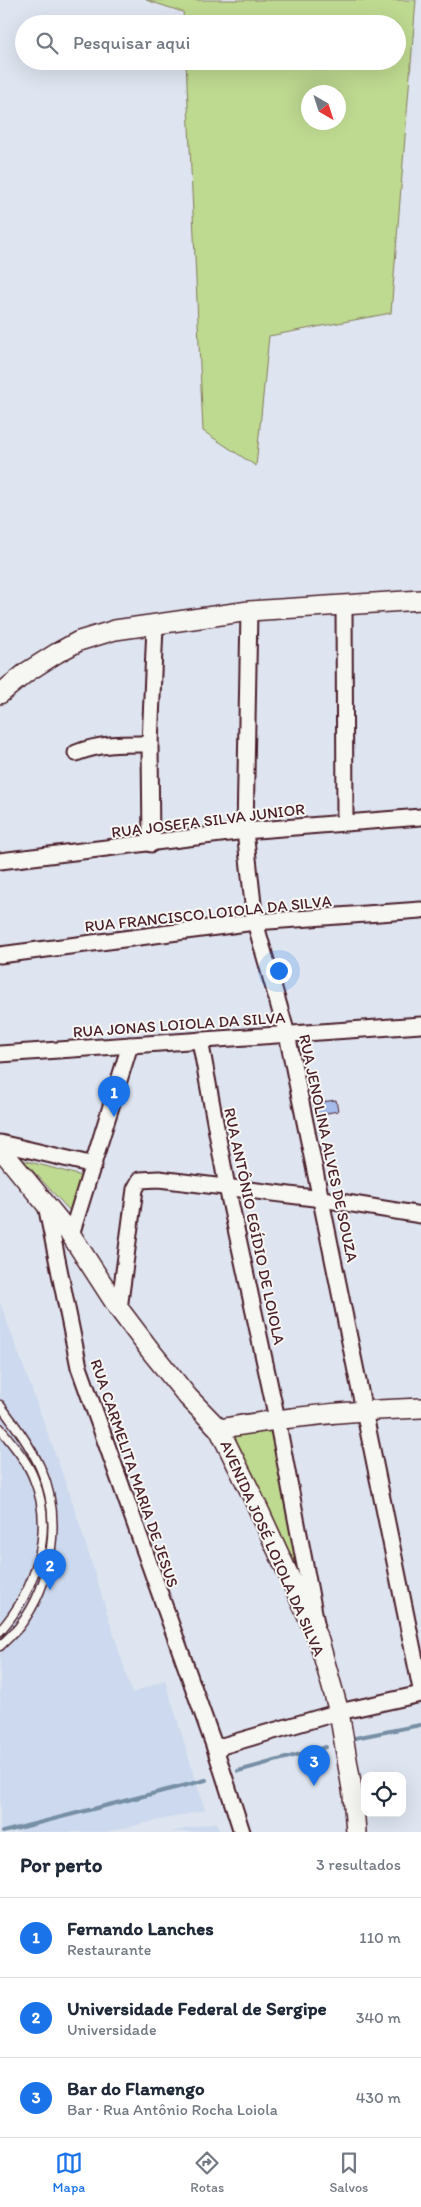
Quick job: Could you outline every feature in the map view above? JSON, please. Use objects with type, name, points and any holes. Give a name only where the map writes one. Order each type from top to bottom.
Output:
[{"type":"street","points":[[0,694],[27,672],[79,642],[115,630],[155,626],[249,611],[421,600]]},
{"type":"street","points":[[344,605],[345,822]]},
{"type":"street","name":"RUA JENOLINA ALVES DE SOUZA","points":[[249,611],[245,831],[255,922],[287,1034],[421,1689]]},
{"type":"street","points":[[151,844],[150,744],[155,626]]},
{"type":"street","points":[[76,753],[93,746],[114,743],[150,744]]},
{"type":"street","name":"RUA JOSEFA SILVA JUNIOR","points":[[0,862],[245,831],[421,817]]},
{"type":"street","name":"RUA FRANCISCO LOIOLA DA SILVA","points":[[0,955],[255,922],[421,910]]},
{"type":"street","name":"RUA JONAS LOIOLA DA SILVA","points":[[0,1054],[421,1025]]},
{"type":"street","name":"RUA ANTÔNIO EGÍDIO DE LOIOLA","points":[[200,1040],[227,1187],[277,1419],[319,1642]]},
{"type":"street","points":[[71,1236],[130,1045]]},
{"type":"street","points":[[0,1143],[94,1165]]},
{"type":"street","name":"AVENIDA JOSÉ LOIOLA DA SILVA","points":[[0,1148],[71,1236],[119,1309],[188,1397],[219,1429],[250,1491],[319,1642],[338,1712],[346,1752],[353,1795],[356,1832]]},
{"type":"street","points":[[119,1309],[137,1182],[151,1179],[322,1198],[421,1215]]},
{"type":"street","name":"RUA CARMELITA MARIA DE JESUS","points":[[46,1204],[79,1367],[215,1748],[242,1832]]},
{"type":"street","points":[[219,1429],[277,1419],[365,1410],[421,1408]]},
{"type":"street","points":[[215,1748],[338,1712],[421,1694]]},
{"type":"lane","points":[[0,1405],[40,1466],[49,1494],[54,1523],[48,1562],[34,1601],[19,1627],[0,1646]]},
{"type":"lane","points":[[0,1428],[34,1477],[42,1502],[43,1525],[41,1545],[33,1578],[22,1602],[0,1630]]},
{"type":"shaded area","points":[[0,1302],[72,1500],[132,1693],[165,1680],[205,1810],[106,1832],[0,1832]]},
{"type":"shaded area","points":[[216,1822],[220,1832],[171,1832]]},
{"type":"green space","points":[[146,0],[416,0],[391,313],[269,336],[256,466],[203,431],[186,70],[406,70],[406,15],[183,15],[183,12]]},
{"type":"green space","points":[[23,1160],[82,1176],[71,1212]]},
{"type":"green space","points":[[269,1425],[305,1589],[230,1436]]},
{"type":"building","points":[[336,1100],[338,1111],[316,1115],[314,1103]]},
{"type":"waterway","points":[[355,1738],[420,1725]]},
{"type":"waterway","points":[[238,1771],[326,1747]]},
{"type":"waterway","points":[[3,1832],[206,1780]]},
{"type":"place","name":"Fernando Lanches","points":[[114,1117]]},
{"type":"place","name":"Universidade Federal de Sergipe","points":[[50,1590]]},
{"type":"place","name":"Bar do Flamengo","points":[[314,1786]]}]
